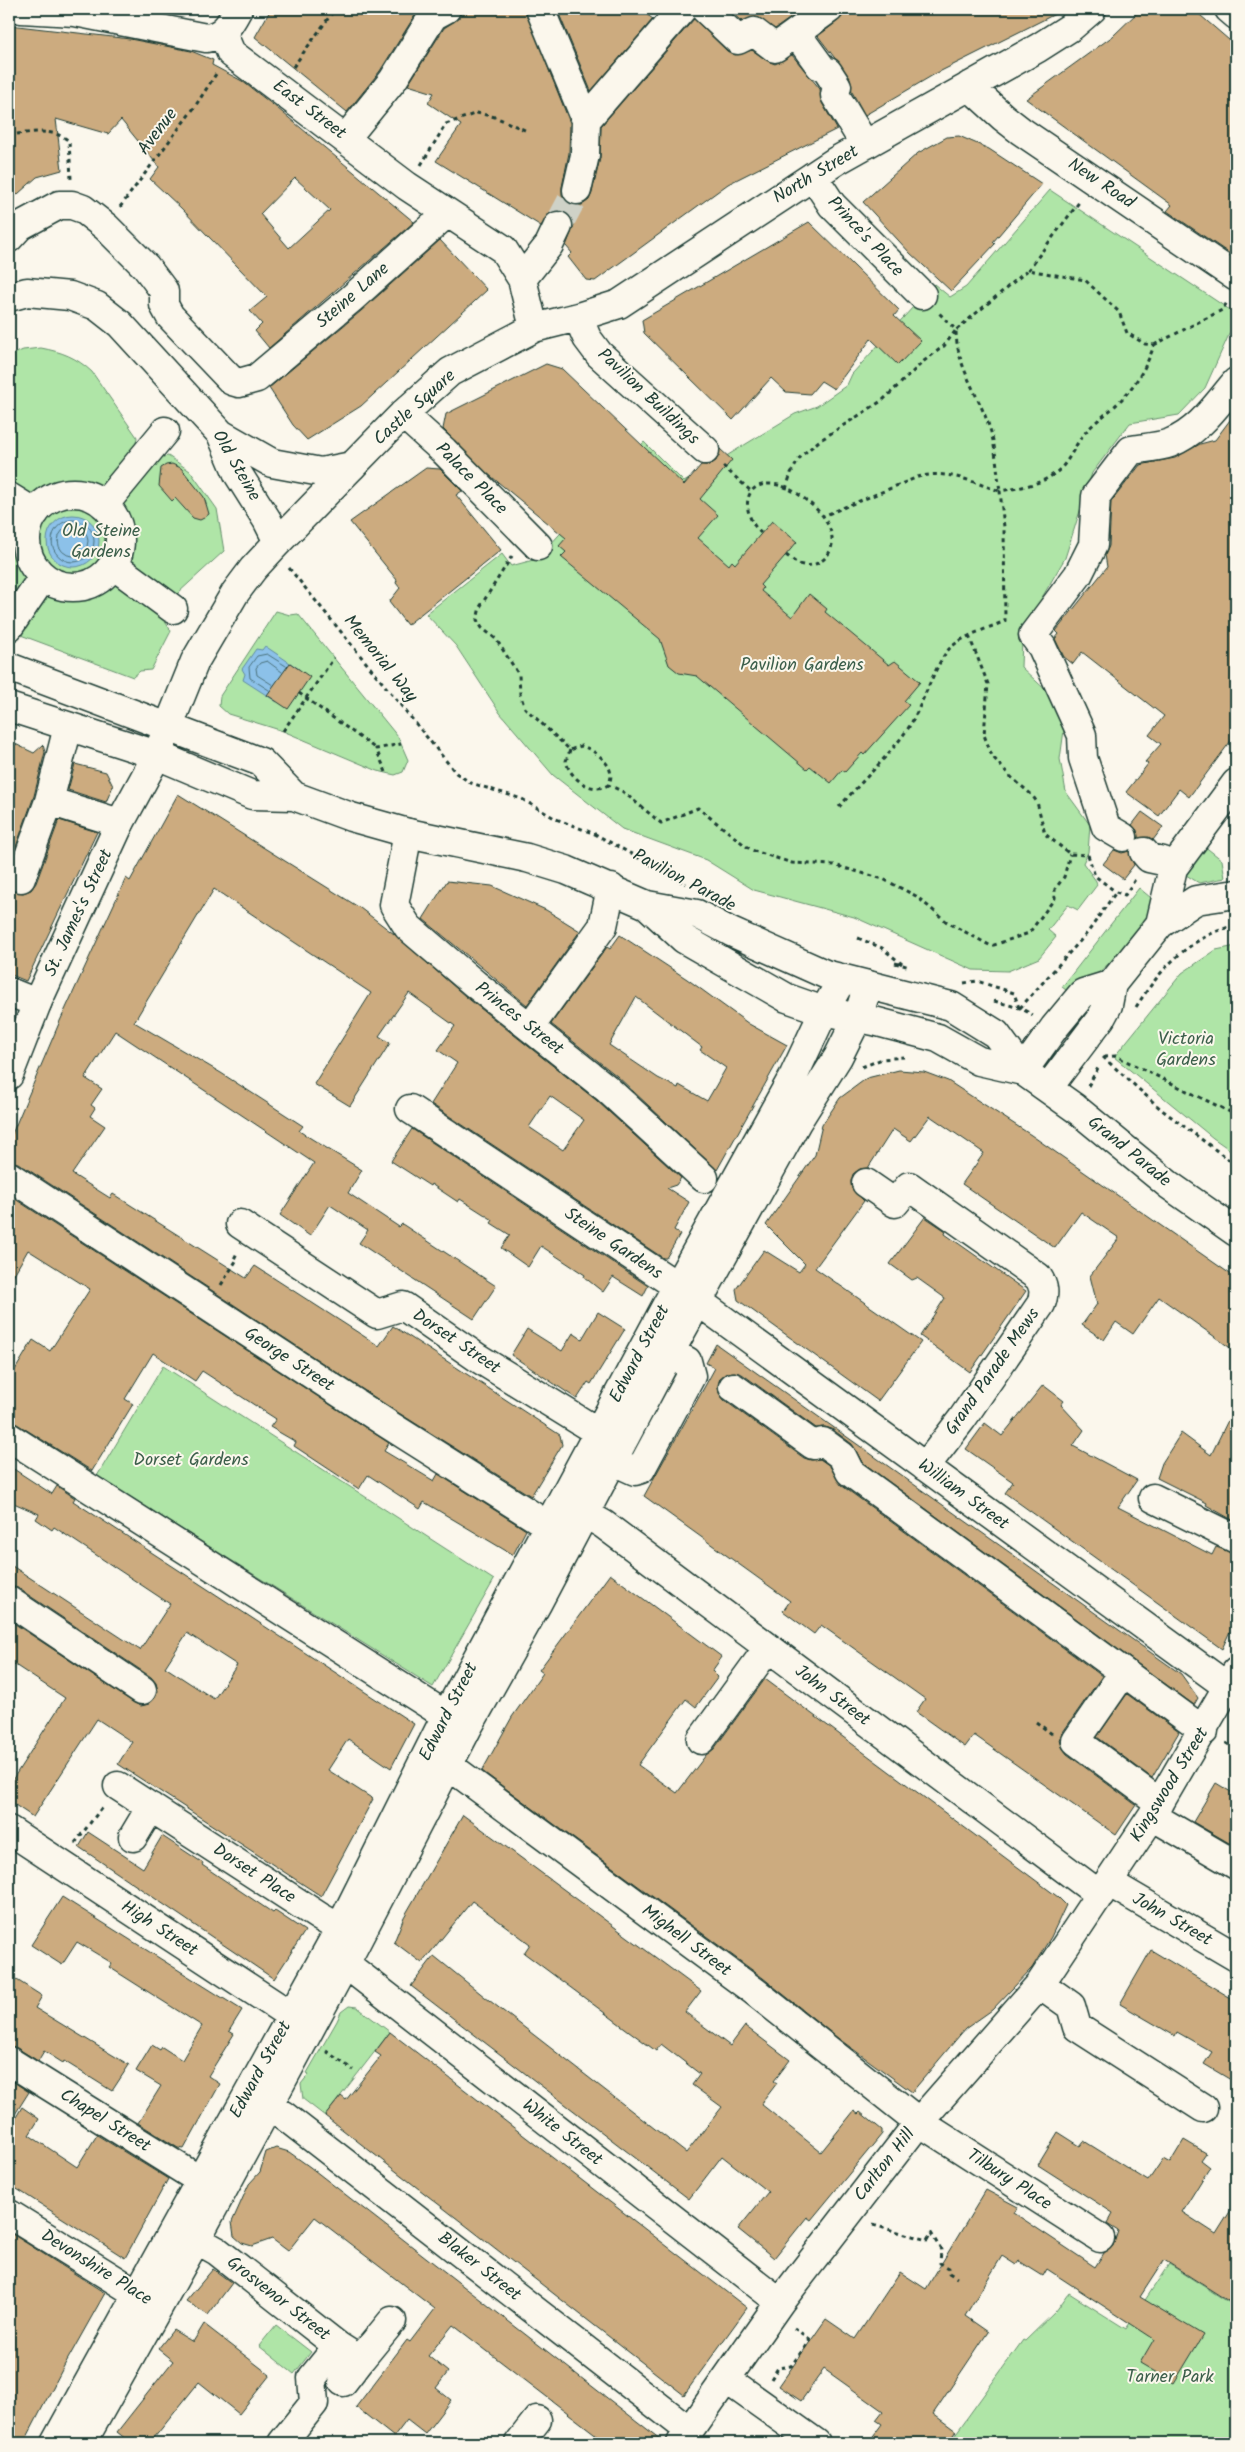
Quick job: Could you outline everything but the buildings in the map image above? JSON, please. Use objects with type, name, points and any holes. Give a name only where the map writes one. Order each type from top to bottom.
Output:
[{"type":"main road","points":[[21,9],[75,12],[226,43],[228,27],[238,9]]},
{"type":"main road","points":[[346,138],[393,80],[433,16],[446,9]]},
{"type":"main road","points":[[540,9],[586,120],[585,155],[577,190]]},
{"type":"main road","points":[[586,120],[682,9]]},
{"type":"main road","points":[[705,9],[738,40],[754,32],[776,48],[829,9]]},
{"type":"main road","name":"North Street","points":[[534,328],[619,304],[813,176],[1038,48],[1063,18],[1092,9]]},
{"type":"main road","points":[[1229,9],[1236,15]]},
{"type":"main road","points":[[796,33],[837,86],[835,95],[865,145]]},
{"type":"main road","name":"East Street","points":[[226,43],[279,88],[407,186],[503,248],[522,279],[534,328]]},
{"type":"main road","name":"New Road","points":[[969,86],[1009,122],[1095,180],[1234,287]]},
{"type":"main road","name":"Prince's Place","points":[[813,176],[832,205],[922,295]]},
{"type":"main road","points":[[9,238],[20,226],[59,204],[72,205],[90,213],[106,226]]},
{"type":"main road","name":"Steine Lane","points":[[106,226],[146,267],[164,290],[164,304],[170,316],[232,381],[239,383],[257,378],[351,300],[447,213]]},
{"type":"main road","points":[[522,279],[549,245],[558,226]]},
{"type":"main road","name":"Old Steine","points":[[9,295],[39,292],[70,296],[97,306],[120,324],[221,434],[238,474],[267,520],[276,545]]},
{"type":"main road","name":"Pavilion Buildings","points":[[578,317],[587,338],[599,354],[705,450]]},
{"type":"main road","name":"Castle Square","points":[[276,545],[403,414],[450,372],[534,328]]},
{"type":"main road","points":[[1174,868],[1139,849],[1106,827],[1083,758],[1082,735],[1042,647],[1033,635],[1078,575],[1093,545],[1096,496],[1131,450],[1168,444],[1187,435],[1202,422],[1236,382]]},
{"type":"main road","name":"Palace Place","points":[[403,414],[444,451],[532,539]]},
{"type":"main road","points":[[104,505],[165,431]]},
{"type":"main road","points":[[221,434],[272,463],[321,472],[352,466]]},
{"type":"main road","points":[[68,494],[84,495],[104,505],[116,522],[119,534],[118,553],[113,565],[104,576],[84,586],[63,586],[44,577],[33,565],[26,543],[28,527],[35,513],[46,502],[68,494]]},
{"type":"main road","points":[[9,496],[35,513]]},
{"type":"main road","points":[[9,706],[157,755],[195,661],[235,593],[276,545]]},
{"type":"main road","points":[[113,565],[173,609]]},
{"type":"main road","points":[[9,627],[44,577]]},
{"type":"main road","points":[[9,667],[168,726]]},
{"type":"main road","name":"Pavilion Parade","points":[[168,726],[261,762],[294,796]]},
{"type":"main road","points":[[9,873],[21,878],[49,801],[68,727]]},
{"type":"main road","name":"Pavilion Parade","points":[[157,755],[252,795],[294,796],[351,817],[408,833],[527,858],[611,888],[646,905],[697,914],[739,936],[825,974],[842,979]]},
{"type":"main road","name":"St. James's Street","points":[[9,1075],[37,1003],[120,823],[157,755]]},
{"type":"main road","points":[[1160,924],[1174,868],[1236,783]]},
{"type":"main road","points":[[49,801],[120,823]]},
{"type":"main road","name":"Princes Street","points":[[408,833],[394,905],[408,927],[475,984],[606,1088],[704,1178]]},
{"type":"main road","points":[[530,1027],[603,926],[611,888]]},
{"type":"main road","points":[[1048,1088],[1101,1018],[1108,1005],[1112,984],[1160,924],[1196,900],[1236,894]]},
{"type":"main road","name":"Pavilion Parade","points":[[646,905],[684,939],[787,998],[824,1011],[858,1017]]},
{"type":"main road","points":[[842,979],[868,985]]},
{"type":"main road","name":"Edward Street","points":[[559,1532],[585,1514],[670,1352],[687,1295],[824,1011],[842,979]]},
{"type":"main road","points":[[1023,1071],[1054,1028],[1084,993],[1112,984]]},
{"type":"main road","name":"Edward Street","points":[[69,2440],[259,2098],[307,2030],[335,1958],[559,1532],[562,1500],[598,1433],[838,1057],[858,1017],[868,985]]},
{"type":"main road","name":"Grand Parade","points":[[868,985],[951,1006],[996,1034],[1023,1071],[1048,1088],[1169,1186],[1236,1232]]},
{"type":"main road","points":[[9,992],[37,1003]]},
{"type":"main road","name":"Grand Parade","points":[[858,1017],[938,1038],[979,1061],[1023,1071]]},
{"type":"main road","name":"Steine Gardens","points":[[410,1108],[687,1295]]},
{"type":"main road","name":"George Street","points":[[9,1176],[386,1423],[559,1532]]},
{"type":"main road","name":"Grand Parade Mews","points":[[866,1183],[896,1203],[909,1186],[1038,1277],[1043,1287],[1041,1304],[962,1419],[925,1467]]},
{"type":"main road","name":"Dorset Street","points":[[240,1224],[377,1314],[403,1306],[478,1358],[598,1433],[617,1453]]},
{"type":"main road","name":"William Street","points":[[687,1295],[1217,1678],[1234,1678]]},
{"type":"main road","points":[[733,1387],[813,1445],[823,1442],[842,1456],[850,1472],[1204,1731]]},
{"type":"main road","points":[[9,1437],[457,1723]]},
{"type":"main road","points":[[1153,1498],[1236,1539]]},
{"type":"main road","name":"John Street","points":[[562,1500],[603,1524],[768,1648],[1104,1888],[1236,1957]]},
{"type":"main road","points":[[9,1601],[142,1690]]},
{"type":"main road","points":[[701,1740],[768,1648]]},
{"type":"main road","points":[[1123,1673],[1076,1740],[1156,1809],[1236,1866]]},
{"type":"main road","name":"Kingswood Street","points":[[1104,1888],[1156,1809],[1234,1678]]},
{"type":"main road","name":"Edward Street","points":[[349,1932],[448,1765],[457,1723]]},
{"type":"main road","name":"Mighell Street","points":[[448,1765],[754,1991],[919,2122]]},
{"type":"main road","name":"Dorset Place","points":[[118,1786],[320,1917],[349,1932]]},
{"type":"main road","points":[[133,1837],[151,1807]]},
{"type":"main road","name":"High Street","points":[[9,1830],[307,2030]]},
{"type":"main road","name":"Carlton Hill","points":[[686,2437],[780,2302],[919,2122],[1040,1984],[1104,1888]]},
{"type":"main road","name":"White Street","points":[[335,1958],[780,2302]]},
{"type":"main road","points":[[1040,1984],[1071,2006],[1077,2027],[1203,2108]]},
{"type":"main road","name":"Chapel Street","points":[[9,2061],[209,2190]]},
{"type":"main road","name":"Blaker Street","points":[[259,2098],[686,2437]]},
{"type":"main road","name":"Tilbury Place","points":[[919,2122],[1100,2238]]},
{"type":"main road","name":"Devonshire Place","points":[[9,2214],[148,2300]]},
{"type":"main road","name":"Grosvenor Street","points":[[185,2234],[217,2251],[338,2346],[360,2360]]},
{"type":"main road","points":[[343,2382],[392,2321]]},
{"type":"main road","points":[[282,2443],[314,2403],[312,2378],[338,2346]]},
{"type":"main road","points":[[726,2379],[816,2443]]},
{"type":"main road","points":[[519,2443],[537,2420]]},
{"type":"path","points":[[279,88],[335,9]]},
{"type":"path","name":"Avenue","points":[[106,226],[194,108],[226,43]]},
{"type":"path","points":[[407,186],[446,124],[476,113],[495,117],[527,131]]},
{"type":"path","points":[[9,135],[48,132],[62,135],[69,141],[72,205]]},
{"type":"path","points":[[786,489],[791,473],[801,456],[827,435],[883,400],[944,346],[956,330],[1028,270],[1095,180]]},
{"type":"path","points":[[1028,270],[1085,280],[1119,312],[1127,332],[1145,344],[1154,345],[1222,310],[1234,287]]},
{"type":"path","points":[[839,807],[907,730],[926,697],[944,656],[951,647],[969,636],[1005,622],[1004,527],[990,430],[962,365],[956,346],[956,330],[922,295]]},
{"type":"path","points":[[823,516],[927,474],[949,474],[1000,491],[1037,483],[1057,472],[1084,434],[1100,417],[1118,403],[1145,368],[1154,345]]},
{"type":"path","points":[[728,470],[752,492]]},
{"type":"path","points":[[761,533],[753,526],[748,515],[748,500],[752,492],[767,484],[786,489],[803,498],[823,516],[832,537],[828,554],[821,561],[806,565],[796,562],[786,555]]},
{"type":"path","points":[[532,539],[486,594],[480,607],[478,620],[482,628],[496,639],[519,675],[520,694],[526,708],[570,750]]},
{"type":"path","name":"Memorial Way","points":[[276,545],[445,761],[456,773],[471,783]]},
{"type":"path","points":[[969,636],[988,684],[989,695],[983,724],[986,745],[1000,766],[1032,795],[1037,802],[1045,834],[1070,854],[1088,855],[1095,876],[1116,892],[1125,895],[1139,849]]},
{"type":"path","points":[[283,730],[334,658]]},
{"type":"path","points":[[299,693],[376,749],[386,772]]},
{"type":"path","points":[[376,749],[401,744]]},
{"type":"path","points":[[570,750],[581,746],[598,755],[610,769],[608,785]]},
{"type":"path","points":[[570,750],[566,761],[570,774],[588,785],[599,788],[608,785],[622,791],[661,823],[698,808],[751,850],[792,863],[834,865],[883,879],[916,896],[947,922],[991,946],[1029,933],[1055,898],[1055,889],[1064,877],[1070,854]]},
{"type":"path","name":"Pavilion Parade","points":[[471,783],[522,798],[556,819],[595,834],[693,889]]},
{"type":"path","points":[[959,984],[976,981],[1014,992],[1020,1008],[1088,932],[1116,892]]},
{"type":"path","points":[[1133,1012],[1158,976],[1178,953],[1200,938],[1236,925]]},
{"type":"path","points":[[858,938],[882,948],[903,964],[887,962]]},
{"type":"path","points":[[1103,1057],[1108,1050]]},
{"type":"path","points":[[1103,1057],[1116,1056],[1236,1115]]},
{"type":"path","points":[[858,1068],[882,1059],[907,1057]]},
{"type":"path","points":[[1103,1057],[1162,1110],[1236,1165]]},
{"type":"path","points":[[57,1862],[79,1840],[118,1786]]},
{"type":"path","points":[[307,2030],[353,2070]]},
{"type":"path","points":[[866,2220],[871,2224],[927,2240],[931,2233],[941,2250],[940,2263],[949,2268],[949,2273],[957,2278]]},
{"type":"path","points":[[772,2386],[774,2372],[783,2366],[791,2366],[811,2340],[796,2330]]},
{"type":"green space","name":"Pavilion Gardens","points":[[1050,190],[1230,310],[1236,316],[1236,319],[1205,388],[1179,415],[1130,423],[1092,473],[1065,558],[1040,601],[1022,640],[1021,667],[1051,695],[1065,723],[1060,759],[1066,792],[1090,825],[1088,852],[1083,863],[1097,885],[1078,910],[1068,905],[1048,930],[1056,937],[1039,958],[1008,971],[973,970],[854,917],[754,890],[706,860],[622,829],[553,775],[500,713],[456,646],[426,614],[502,554],[511,566],[537,559],[644,442],[684,482],[795,414],[817,406],[847,385],[852,374],[934,284],[950,297],[966,287]]},
{"type":"green space","name":"Old Steine Gardens","points":[[41,348],[68,356],[80,362],[92,372],[137,437],[135,450],[158,458],[168,456],[190,471],[217,509],[224,551],[178,593],[166,623],[171,631],[151,670],[140,671],[133,677],[18,634],[9,615],[9,356],[23,350]]},
{"type":"green space","points":[[276,611],[290,615],[298,614],[398,737],[408,760],[403,772],[395,775],[378,771],[283,731],[228,714],[219,706],[220,696]]},
{"type":"green space","points":[[1199,842],[1222,860],[1225,878],[1199,883],[1186,875],[1188,858]]},
{"type":"green space","points":[[1139,888],[1156,902],[1141,933],[1074,996],[1062,987]]},
{"type":"green space","name":"Victoria Gardens","points":[[1236,946],[1236,1154],[1213,1138],[1114,1057],[1182,973],[1216,950]]},
{"type":"green space","name":"Dorset Gardens","points":[[163,1366],[494,1580],[433,1687],[97,1476]]},
{"type":"green space","points":[[349,2006],[357,2007],[390,2032],[325,2116],[303,2099],[301,2084],[309,2074],[307,2073],[341,2012]]},
{"type":"green space","name":"Tarner Park","points":[[1169,2264],[1236,2307],[1236,2443],[949,2443],[1023,2340],[1025,2341],[1056,2311],[1069,2293],[1126,2329]]},
{"type":"green space","points":[[276,2325],[311,2352],[294,2374],[259,2346]]},
{"type":"water","points":[[68,515],[78,515],[92,522],[99,536],[99,546],[92,560],[78,567],[68,567],[58,563],[51,556],[47,546],[47,536],[51,526],[58,519]]},
{"type":"water","points":[[265,646],[299,669],[277,702],[243,680],[245,674],[242,669],[256,649],[262,650]]},
{"type":"tunnel","points":[[558,226],[577,190]]}]
